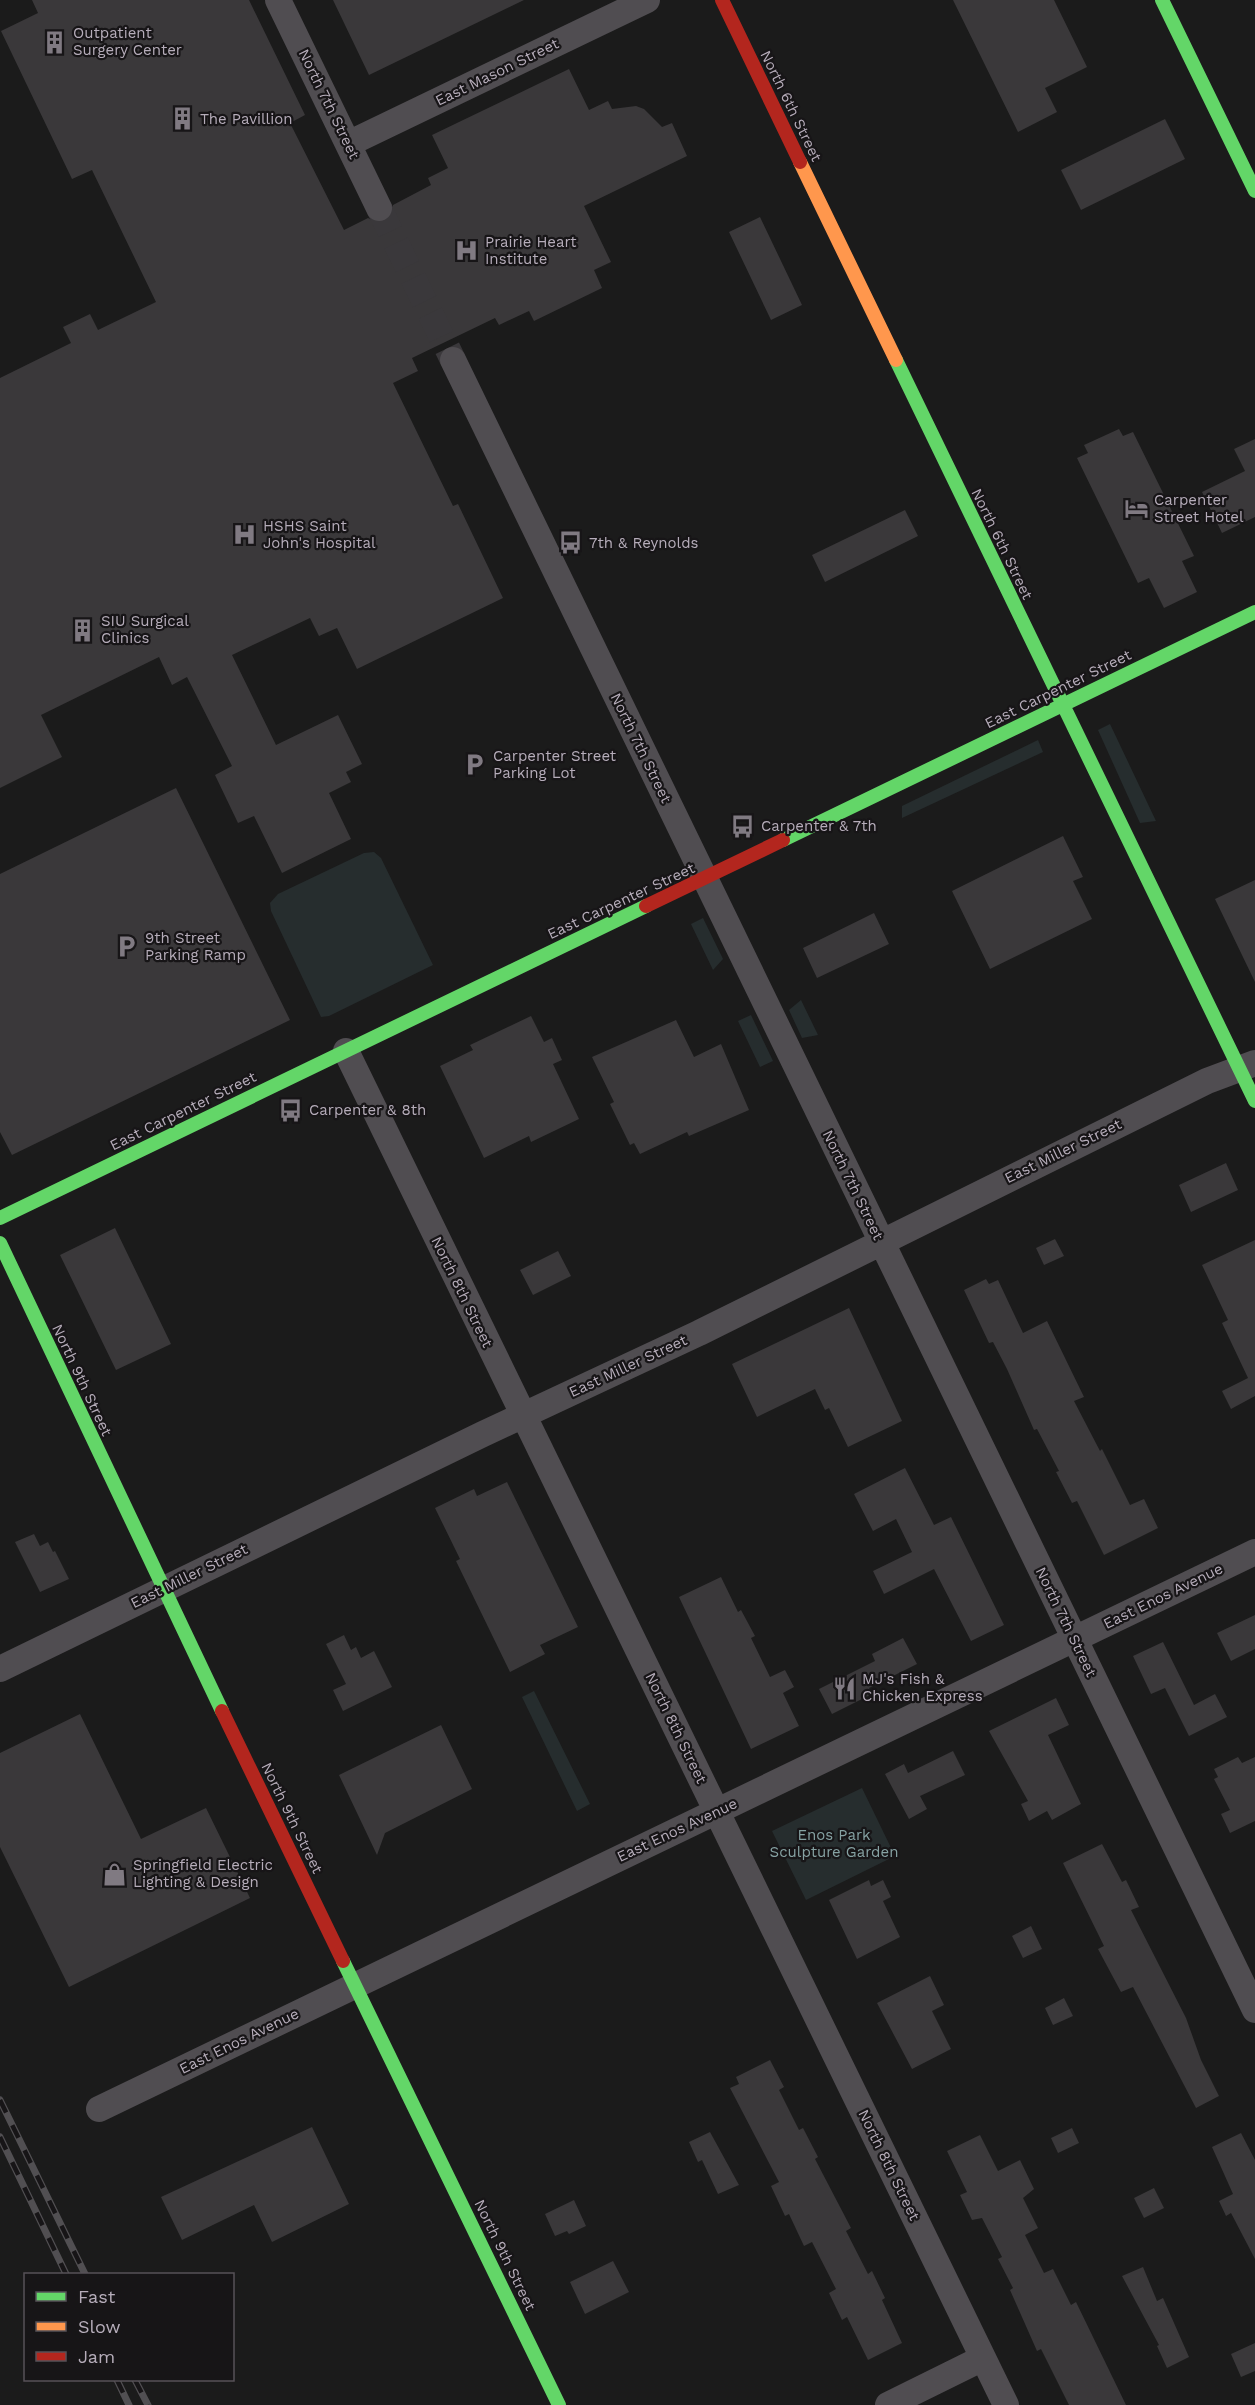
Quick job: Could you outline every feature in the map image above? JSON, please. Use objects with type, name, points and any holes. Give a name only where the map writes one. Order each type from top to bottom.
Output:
[{"type":"main road","name":"North 6th Street","points":[[722,0],[1063,705],[1247,1066],[1255,1101]]},
{"type":"main road","points":[[1162,0],[1255,191]]},
{"type":"main road","name":"East Carpenter Street","points":[[0,1218],[1255,612]]},
{"type":"main road","name":"North 9th Street","points":[[0,1243],[162,1589],[559,2405]]},
{"type":"street","name":"North 7th Street","points":[[278,0],[379,208]]},
{"type":"street","name":"East Mason Street","points":[[348,144],[647,0]]},
{"type":"street","name":"North 7th Street","points":[[453,360],[1255,2010]]},
{"type":"street","name":"North 8th Street","points":[[346,1051],[1006,2405]]},
{"type":"street","name":"East Miller Street","points":[[0,1669],[523,1415],[699,1333],[1207,1081],[1247,1066]]},
{"type":"street","name":"East Enos Avenue","points":[[99,2109],[1255,1552]]},
{"type":"street","points":[[888,2405],[983,2358]]},
{"type":"green space","points":[[1110,724],[1156,821],[1140,823],[1098,730]]},
{"type":"green space","points":[[1038,740],[1043,752],[902,818],[902,806]]},
{"type":"green space","points":[[374,852],[381,858],[433,965],[329,1016],[321,1017],[271,911],[270,903],[278,894],[364,853]]},
{"type":"green space","points":[[703,918],[723,959],[713,970],[691,924]]},
{"type":"green space","points":[[801,1000],[818,1035],[802,1038],[789,1010]]},
{"type":"green space","points":[[751,1015],[773,1061],[760,1067],[738,1021]]},
{"type":"green space","points":[[534,1691],[590,1804],[577,1811],[522,1697]]},
{"type":"green space","name":"Enos Park Sculpture Garden","points":[[862,1788],[895,1856],[806,1900],[772,1831]]},
{"type":"building","points":[[32,0],[249,0],[305,115],[290,123],[344,230],[368,218],[377,223],[386,221],[392,216],[393,205],[431,185],[428,178],[448,168],[432,135],[569,69],[589,110],[608,101],[612,109],[636,106],[644,109],[662,127],[672,123],[687,156],[584,206],[611,262],[594,270],[602,288],[534,321],[529,311],[499,325],[495,318],[412,358],[418,371],[393,383],[453,506],[458,504],[503,598],[357,669],[337,628],[319,636],[310,618],[232,655],[276,745],[338,715],[362,764],[346,772],[351,782],[329,793],[351,839],[282,873],[254,816],[238,823],[215,775],[232,766],[187,677],[172,685],[159,657],[41,715],[62,757],[0,788],[0,378],[71,343],[63,327],[90,314],[98,330],[156,302],[92,170],[72,179],[1,31],[38,13]]},
{"type":"building","points":[[333,0],[524,0],[369,75]]},
{"type":"building","points":[[953,0],[1054,0],[1087,67],[1045,88],[1057,112],[1018,132]]},
{"type":"building","points":[[1165,119],[1185,159],[1081,210],[1061,170]]},
{"type":"building","points":[[760,217],[802,305],[771,320],[729,232]]},
{"type":"building","points":[[1119,429],[1123,436],[1133,432],[1194,556],[1182,561],[1197,592],[1164,608],[1149,578],[1138,583],[1077,458],[1088,453],[1084,445]]},
{"type":"building","points":[[1255,439],[1255,517],[1222,533],[1202,492],[1245,471],[1234,449]]},
{"type":"building","points":[[905,510],[918,536],[825,582],[812,555]]},
{"type":"building","name":"9th Street Parking Ramp","points":[[176,788],[290,1020],[12,1155],[0,1132],[0,874]]},
{"type":"building","points":[[1063,836],[1083,877],[1073,881],[1092,919],[990,969],[952,891]]},
{"type":"building","points":[[1255,880],[1255,982],[1215,899]]},
{"type":"building","points":[[874,913],[889,944],[817,978],[803,948]]},
{"type":"building","points":[[531,1016],[544,1042],[552,1038],[562,1060],[553,1064],[579,1119],[531,1142],[529,1136],[484,1158],[440,1066],[473,1050],[470,1045]]},
{"type":"building","points":[[676,1020],[694,1057],[721,1044],[749,1110],[689,1136],[687,1132],[640,1154],[634,1143],[630,1145],[610,1104],[614,1102],[592,1057]]},
{"type":"building","points":[[1226,1163],[1238,1190],[1191,1212],[1179,1185]]},
{"type":"building","points":[[115,1228],[171,1344],[116,1370],[60,1255]]},
{"type":"building","points":[[1055,1239],[1064,1256],[1044,1265],[1036,1248]]},
{"type":"building","points":[[1255,1240],[1255,1396],[1231,1409],[1222,1391],[1248,1378],[1222,1323],[1228,1320],[1202,1265]]},
{"type":"building","points":[[558,1251],[571,1276],[533,1295],[520,1270]]},
{"type":"building","points":[[986,1279],[989,1284],[998,1280],[1023,1333],[1047,1321],[1084,1397],[1074,1401],[1100,1451],[1102,1449],[1130,1505],[1144,1499],[1158,1528],[1104,1555],[1077,1501],[1072,1503],[1056,1472],[1059,1471],[1037,1429],[1034,1430],[1007,1369],[993,1342],[989,1343],[964,1290]]},
{"type":"building","points":[[849,1308],[902,1421],[848,1447],[829,1408],[825,1410],[815,1389],[757,1417],[732,1364]]},
{"type":"building","points":[[905,1468],[934,1525],[951,1517],[1004,1625],[971,1641],[934,1569],[884,1594],[873,1571],[912,1552],[896,1519],[873,1531],[854,1494]]},
{"type":"building","points":[[507,1482],[578,1627],[540,1645],[545,1654],[510,1672],[456,1561],[460,1559],[435,1508],[474,1489],[477,1496]]},
{"type":"building","points":[[34,1534],[40,1546],[48,1542],[53,1552],[55,1551],[69,1579],[40,1592],[15,1542]]},
{"type":"building","points":[[721,1577],[738,1612],[741,1610],[755,1636],[751,1638],[770,1677],[785,1670],[794,1687],[783,1693],[799,1726],[751,1749],[679,1597]]},
{"type":"building","points":[[1255,1615],[1255,1649],[1231,1661],[1217,1633]]},
{"type":"building","points":[[344,1635],[351,1650],[356,1647],[361,1658],[374,1651],[392,1687],[343,1711],[333,1690],[346,1684],[326,1644]]},
{"type":"building","points":[[903,1638],[917,1664],[869,1688],[872,1694],[832,1714],[819,1689],[875,1661],[872,1654]]},
{"type":"building","points":[[1163,1642],[1194,1705],[1215,1694],[1227,1717],[1189,1736],[1165,1688],[1151,1694],[1133,1656]]},
{"type":"building","points":[[1056,1698],[1069,1725],[1048,1735],[1081,1804],[1052,1820],[1047,1811],[1029,1821],[1021,1804],[1028,1801],[989,1731]]},
{"type":"building","points":[[80,1714],[141,1839],[206,1808],[250,1898],[69,1987],[0,1847],[0,1753]]},
{"type":"building","points":[[441,1725],[472,1789],[385,1833],[377,1855],[339,1775]]},
{"type":"building","points":[[953,1751],[965,1775],[920,1796],[927,1809],[909,1819],[885,1774],[904,1764],[908,1773]]},
{"type":"building","points":[[1238,1757],[1242,1763],[1255,1757],[1255,1821],[1230,1833],[1221,1814],[1230,1810],[1214,1779],[1218,1777],[1214,1769]]},
{"type":"building","points":[[1102,1844],[1122,1882],[1126,1880],[1139,1907],[1131,1910],[1186,2018],[1201,2060],[1219,2096],[1196,2108],[1133,1987],[1121,1992],[1098,1949],[1104,1946],[1063,1863]]},
{"type":"building","points":[[869,1880],[871,1886],[883,1880],[891,1897],[883,1901],[900,1937],[857,1959],[829,1900]]},
{"type":"building","points":[[1031,1926],[1042,1949],[1023,1958],[1012,1936]]},
{"type":"building","points":[[930,1976],[944,2005],[932,2011],[951,2049],[912,2069],[877,2003]]},
{"type":"building","points":[[1064,1998],[1073,2016],[1053,2025],[1045,2008]]},
{"type":"building","points":[[770,2060],[784,2087],[779,2090],[799,2130],[803,2128],[818,2157],[815,2159],[851,2228],[846,2231],[868,2274],[872,2271],[885,2298],[882,2300],[902,2343],[868,2360],[847,2317],[842,2320],[829,2293],[836,2289],[812,2242],[804,2246],[789,2214],[785,2216],[771,2186],[779,2182],[730,2088],[739,2084],[736,2077]]},
{"type":"building","points":[[312,2127],[349,2204],[272,2242],[254,2205],[182,2240],[161,2197]]},
{"type":"building","points":[[1072,2128],[1079,2143],[1058,2153],[1051,2138]]},
{"type":"building","points":[[710,2132],[739,2185],[718,2194],[702,2160],[698,2162],[689,2142]]},
{"type":"building","points":[[1241,2133],[1255,2160],[1255,2259],[1231,2213],[1226,2216],[1219,2201],[1233,2194],[1212,2147]]},
{"type":"building","points":[[980,2135],[998,2171],[1020,2160],[1034,2189],[1023,2198],[1038,2228],[1025,2235],[1044,2273],[1053,2269],[1071,2305],[1076,2302],[1126,2405],[1069,2405],[1041,2349],[1037,2351],[1010,2290],[1013,2288],[998,2259],[1002,2257],[982,2218],[972,2220],[960,2195],[967,2192],[947,2151]]},
{"type":"building","points":[[1154,2188],[1164,2208],[1144,2218],[1134,2198]]},
{"type":"building","points":[[574,2200],[586,2226],[569,2234],[567,2231],[555,2236],[545,2214]]},
{"type":"building","points":[[613,2261],[629,2292],[585,2314],[570,2282]]},
{"type":"building","points":[[1143,2267],[1157,2301],[1163,2298],[1189,2357],[1167,2368],[1157,2346],[1159,2345],[1122,2276]]},
{"type":"building","points":[[1255,2343],[1255,2371],[1241,2377],[1231,2354]]},
{"type":"tunnel","points":[[379,208],[453,360]]},
{"type":"railway","points":[[0,2100],[85,2273]]},
{"type":"railway","points":[[0,2137],[66,2273]]},
{"type":"railway","points":[[117,2381],[129,2405]]},
{"type":"railway","points":[[136,2381],[148,2405]]},
{"type":"traffic: fast","points":[[1162,0],[1255,191]]},
{"type":"traffic: fast","points":[[896,360],[1255,1101]]},
{"type":"traffic: fast","points":[[783,840],[1255,612]]},
{"type":"traffic: fast","points":[[0,1218],[646,906]]},
{"type":"traffic: fast","points":[[0,1243],[222,1711]]},
{"type":"traffic: fast","points":[[343,1961],[559,2405]]},
{"type":"traffic: slow","points":[[800,162],[896,360]]},
{"type":"traffic: jam","points":[[722,0],[800,162]]},
{"type":"traffic: jam","points":[[646,906],[783,840]]},
{"type":"traffic: jam","points":[[222,1711],[343,1961]]},
{"type":"place","name":"Outpatient Surgery Center","points":[[55,42]]},
{"type":"place","name":"The Pavillion","points":[[182,119]]},
{"type":"place","name":"Prairie Heart Institute","points":[[467,251]]},
{"type":"place","name":"Carpenter Street Hotel","points":[[1136,509]]},
{"type":"place","name":"HSHS Saint John's Hospital","points":[[245,535]]},
{"type":"place","name":"7th & Reynolds","points":[[571,543]]},
{"type":"place","name":"SIU Surgical Clinics","points":[[83,630]]},
{"type":"place","name":"Carpenter Street Parking Lot","points":[[475,765]]},
{"type":"place","name":"Carpenter & 7th","points":[[743,826]]},
{"type":"place","name":"9th Street Parking Ramp","points":[[127,947]]},
{"type":"place","name":"Carpenter & 8th","points":[[291,1110]]},
{"type":"place","name":"MJ's Fish & Chicken Express","points":[[844,1688]]},
{"type":"place","name":"Springfield Electric Lighting & Design","points":[[115,1874]]}]
